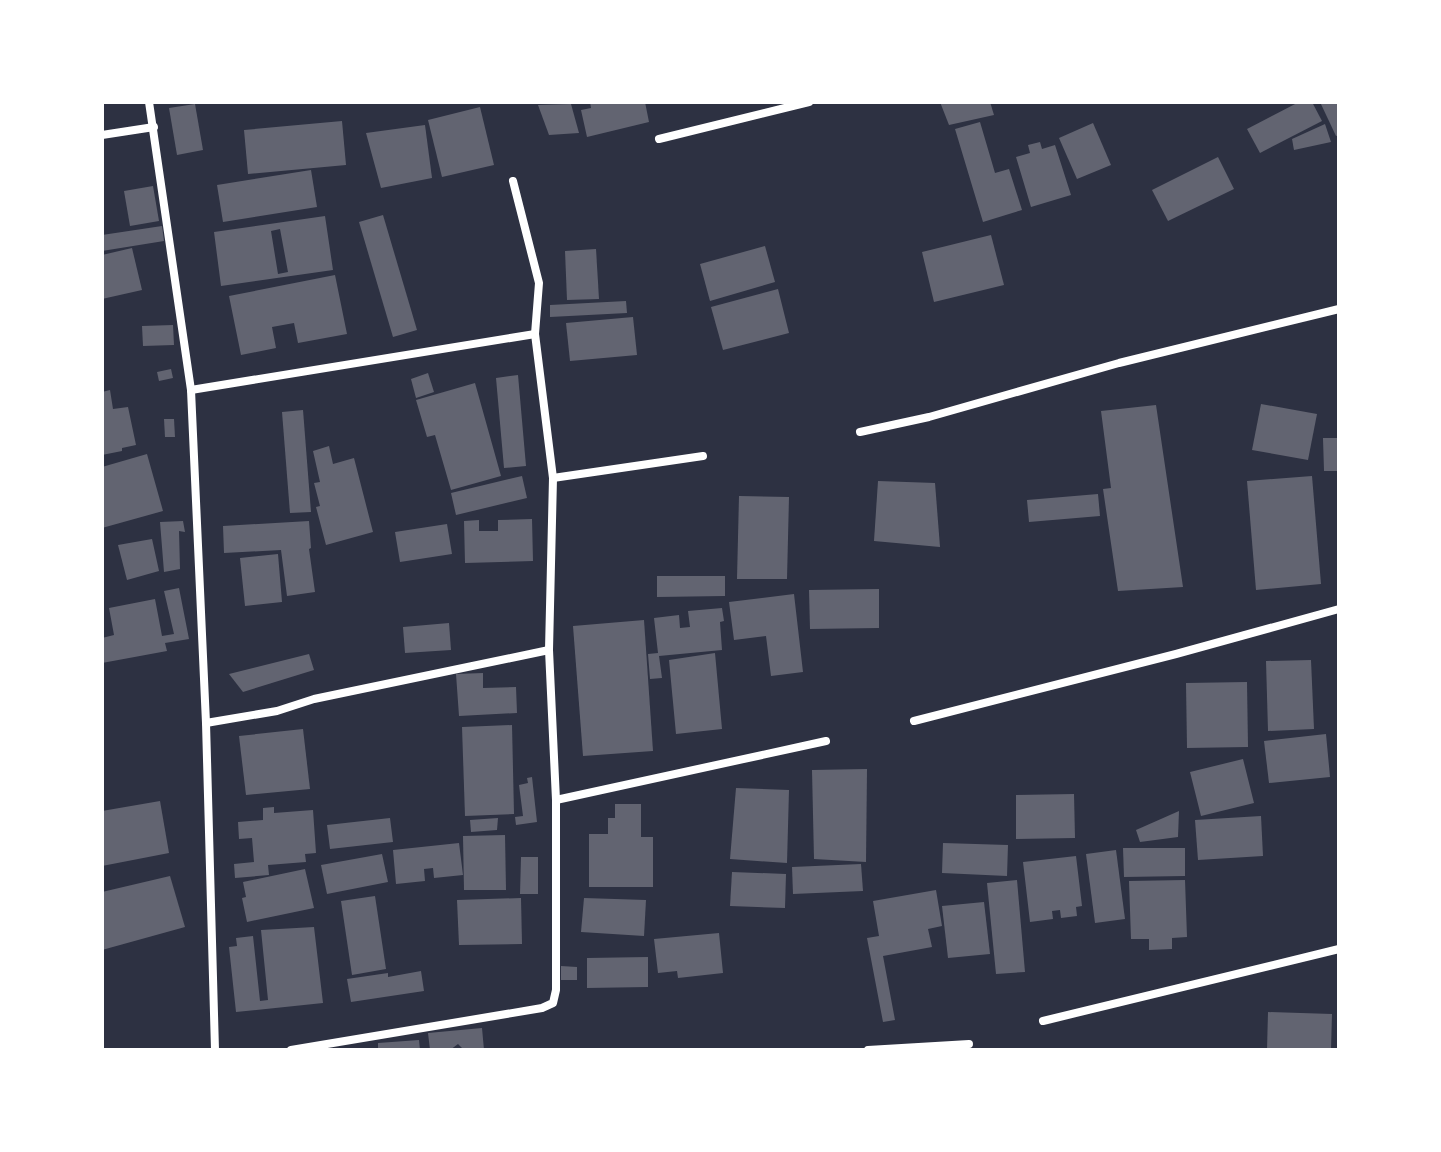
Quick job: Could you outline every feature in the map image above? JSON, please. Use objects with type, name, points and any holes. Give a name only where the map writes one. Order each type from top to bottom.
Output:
[{"type":"street","points":[[149,102],[191,390],[206,723],[215,1050]]},
{"type":"street","points":[[659,139],[809,102]]},
{"type":"street","points":[[102,135],[154,127]]},
{"type":"street","points":[[291,1050],[542,1008],[553,1003],[556,990],[556,800],[549,650],[553,478],[535,334],[539,283],[513,181]]},
{"type":"street","points":[[860,432],[929,417],[1119,363],[1339,309]]},
{"type":"street","points":[[191,390],[535,334]]},
{"type":"street","points":[[553,478],[703,456]]},
{"type":"street","points":[[914,721],[1339,609]]},
{"type":"street","points":[[206,723],[277,711],[314,699],[549,650]]},
{"type":"street","points":[[556,800],[826,741]]},
{"type":"street","points":[[1043,1021],[1339,949]]},
{"type":"street","points":[[868,1050],[969,1044]]},
{"type":"building","points":[[590,102],[645,102],[649,122],[587,137],[581,110],[591,108]]},
{"type":"building","points":[[940,102],[990,102],[994,115],[949,125]]},
{"type":"building","points":[[1299,102],[1312,102],[1322,121],[1260,153],[1247,129]]},
{"type":"building","points":[[1320,102],[1339,102],[1339,135],[1336,136]]},
{"type":"building","points":[[195,104],[203,150],[177,155],[169,108]]},
{"type":"building","points":[[571,104],[579,133],[549,135],[538,105]]},
{"type":"building","points":[[480,107],[494,165],[442,177],[428,120]]},
{"type":"building","points":[[342,121],[346,165],[248,174],[244,130]]},
{"type":"building","points":[[980,122],[995,173],[1009,169],[1022,210],[983,222],[955,129]]},
{"type":"building","points":[[1093,123],[1111,165],[1077,179],[1059,138]]},
{"type":"building","points":[[1325,124],[1331,142],[1294,150],[1292,139]]},
{"type":"building","points":[[425,125],[432,178],[381,188],[366,133]]},
{"type":"building","points":[[1040,142],[1042,149],[1055,145],[1071,195],[1031,207],[1016,157],[1030,153],[1028,145]]},
{"type":"building","points":[[1218,157],[1234,189],[1168,221],[1152,190]]},
{"type":"building","points":[[311,170],[317,207],[223,222],[217,185]]},
{"type":"building","points":[[153,186],[159,221],[130,226],[124,191]]},
{"type":"building","points":[[383,215],[417,330],[393,337],[359,222]]},
{"type":"building","points":[[325,216],[333,270],[221,286],[214,232]],"holes":[[[280,229],[288,272],[278,274],[271,231]]]},
{"type":"building","points":[[162,226],[164,241],[102,251],[102,235]]},
{"type":"building","points":[[991,235],[1004,285],[934,302],[922,252]]},
{"type":"building","points":[[765,246],[775,282],[710,301],[700,264]]},
{"type":"building","points":[[132,248],[142,290],[102,299],[102,255]]},
{"type":"building","points":[[596,249],[599,299],[567,300],[565,251]]},
{"type":"building","points":[[335,275],[347,334],[298,343],[294,323],[272,327],[276,348],[241,355],[229,296]]},
{"type":"building","points":[[778,289],[789,333],[723,350],[711,307]]},
{"type":"building","points":[[626,301],[627,313],[550,317],[550,305]]},
{"type":"building","points":[[633,317],[637,355],[570,361],[566,323]]},
{"type":"building","points":[[173,325],[174,345],[143,346],[142,326]]},
{"type":"building","points":[[171,369],[173,378],[159,381],[157,372]]},
{"type":"building","points":[[428,373],[434,392],[416,398],[411,379]]},
{"type":"building","points":[[518,375],[526,466],[504,468],[496,378]]},
{"type":"building","points":[[475,383],[501,476],[451,490],[435,435],[427,437],[416,400]]},
{"type":"building","points":[[110,390],[113,409],[128,407],[136,445],[102,455],[102,392]]},
{"type":"building","points":[[1261,404],[1317,414],[1308,460],[1252,450]]},
{"type":"building","points":[[1156,405],[1183,587],[1118,591],[1103,489],[1111,488],[1101,411]]},
{"type":"building","points":[[303,410],[311,512],[290,513],[282,412]]},
{"type":"building","points":[[164,419],[174,419],[175,437],[165,437]]},
{"type":"building","points":[[1323,438],[1339,438],[1339,471],[1324,471]]},
{"type":"building","points":[[329,446],[333,464],[354,458],[373,532],[326,545],[316,507],[320,506],[314,483],[320,482],[313,451]]},
{"type":"building","points":[[147,454],[163,511],[102,528],[102,467]]},
{"type":"building","points":[[522,476],[527,498],[456,515],[451,493]]},
{"type":"building","points":[[1312,476],[1321,584],[1256,590],[1247,481]]},
{"type":"building","points":[[878,481],[935,483],[940,547],[874,541]]},
{"type":"building","points":[[1098,494],[1100,516],[1029,522],[1027,500]]},
{"type":"building","points":[[739,496],[789,497],[787,579],[737,579]]},
{"type":"building","points":[[532,519],[533,561],[465,563],[464,521],[479,520],[479,531],[498,531],[498,520]]},
{"type":"building","points":[[183,521],[185,532],[179,531],[180,569],[164,572],[160,522]]},
{"type":"building","points":[[309,521],[315,592],[287,596],[281,550],[224,553],[223,526]]},
{"type":"building","points":[[447,524],[452,554],[400,562],[395,532]]},
{"type":"building","points":[[152,539],[159,571],[127,580],[118,545]]},
{"type":"building","points":[[278,554],[282,602],[245,606],[240,558]]},
{"type":"building","points":[[657,576],[725,576],[725,596],[657,597]]},
{"type":"building","points":[[179,588],[189,639],[165,643],[167,651],[102,663],[102,638],[114,635],[109,608],[155,599],[162,636],[174,634],[164,591]]},
{"type":"building","points":[[879,589],[879,628],[810,629],[809,590]]},
{"type":"building","points":[[794,594],[803,672],[771,676],[766,636],[734,640],[729,602]]},
{"type":"building","points":[[722,608],[722,650],[659,656],[662,678],[650,679],[648,654],[658,653],[654,618],[679,615],[680,628],[690,627],[688,611]]},
{"type":"building","points":[[644,620],[653,751],[583,756],[573,626]]},
{"type":"building","points":[[449,623],[451,650],[405,653],[403,627]]},
{"type":"building","points":[[715,653],[722,729],[676,734],[669,660]]},
{"type":"building","points":[[309,654],[314,670],[243,692],[229,674]]},
{"type":"building","points":[[1311,660],[1314,729],[1268,731],[1266,661]]},
{"type":"building","points":[[483,673],[483,688],[516,687],[517,713],[459,716],[456,674]]},
{"type":"building","points":[[1247,682],[1248,747],[1187,748],[1186,683]]},
{"type":"building","points":[[512,725],[514,814],[465,816],[462,727]]},
{"type":"building","points":[[303,729],[310,789],[246,795],[239,736]]},
{"type":"building","points":[[1326,734],[1330,777],[1269,783],[1264,741]]},
{"type":"building","points":[[1243,759],[1254,803],[1201,816],[1190,772]]},
{"type":"building","points":[[867,769],[866,862],[814,859],[812,770]]},
{"type":"building","points":[[532,777],[537,822],[516,825],[515,817],[523,816],[519,785],[528,783],[527,778]]},
{"type":"building","points":[[736,788],[789,790],[787,863],[730,859]]},
{"type":"building","points":[[1074,794],[1075,838],[1016,839],[1016,795]]},
{"type":"building","points":[[160,801],[169,853],[102,866],[102,811]]},
{"type":"building","points":[[615,804],[641,804],[641,837],[653,837],[653,887],[589,887],[589,834],[608,834],[608,818],[615,818]]},
{"type":"building","points":[[274,807],[274,813],[313,810],[316,853],[305,854],[306,862],[268,865],[269,875],[235,878],[234,864],[254,862],[252,838],[239,839],[238,822],[263,820],[263,808]]},
{"type":"building","points":[[1179,811],[1178,837],[1140,842],[1136,830]]},
{"type":"building","points":[[1261,816],[1263,856],[1198,860],[1195,820]]},
{"type":"building","points":[[390,818],[393,842],[330,849],[327,825]]},
{"type":"building","points":[[498,818],[497,830],[471,832],[470,820]]},
{"type":"building","points":[[505,835],[506,890],[464,890],[463,836]]},
{"type":"building","points":[[459,843],[463,875],[434,878],[433,868],[424,869],[425,881],[396,884],[393,850]]},
{"type":"building","points":[[943,843],[1008,845],[1007,876],[942,873]]},
{"type":"building","points":[[1123,848],[1185,848],[1185,876],[1124,877]]},
{"type":"building","points":[[1116,850],[1125,919],[1095,923],[1086,854]]},
{"type":"building","points":[[382,854],[388,882],[327,894],[321,865]]},
{"type":"building","points":[[1076,856],[1082,906],[1076,907],[1077,916],[1061,918],[1060,910],[1052,911],[1053,919],[1030,922],[1023,862]]},
{"type":"building","points":[[521,857],[538,857],[538,894],[520,894]]},
{"type":"building","points":[[861,864],[863,891],[793,894],[792,867]]},
{"type":"building","points":[[305,869],[314,908],[247,922],[242,898],[246,897],[243,882]]},
{"type":"building","points":[[732,872],[786,874],[785,908],[730,906]]},
{"type":"building","points":[[170,876],[185,927],[102,950],[102,892]]},
{"type":"building","points":[[1017,880],[1025,972],[996,974],[987,883]]},
{"type":"building","points":[[1185,880],[1187,937],[1172,938],[1172,949],[1149,950],[1149,939],[1131,939],[1129,881]]},
{"type":"building","points":[[936,890],[942,926],[928,929],[932,947],[883,956],[895,1020],[883,1022],[867,938],[879,936],[873,901]]},
{"type":"building","points":[[375,896],[386,969],[352,975],[341,901]]},
{"type":"building","points":[[521,898],[522,944],[459,945],[457,900]]},
{"type":"building","points":[[584,898],[646,900],[644,936],[581,932]]},
{"type":"building","points":[[984,902],[990,954],[948,958],[942,906]]},
{"type":"building","points":[[314,927],[323,1003],[236,1012],[229,947],[237,946],[236,938],[253,936],[260,1001],[268,1000],[261,930]]},
{"type":"building","points":[[719,933],[723,973],[678,978],[677,971],[658,973],[654,939]]},
{"type":"building","points":[[648,957],[648,987],[587,988],[587,958]]},
{"type":"building","points":[[561,966],[577,967],[577,980],[561,980]]},
{"type":"building","points":[[421,971],[424,991],[351,1002],[347,979],[388,973],[388,977]]},
{"type":"building","points":[[1268,1012],[1332,1014],[1331,1050],[1267,1050]]},
{"type":"building","points":[[482,1028],[484,1050],[464,1050],[458,1044],[450,1050],[430,1050],[428,1033]]},
{"type":"building","points":[[419,1040],[420,1050],[378,1050],[378,1043]]}]
